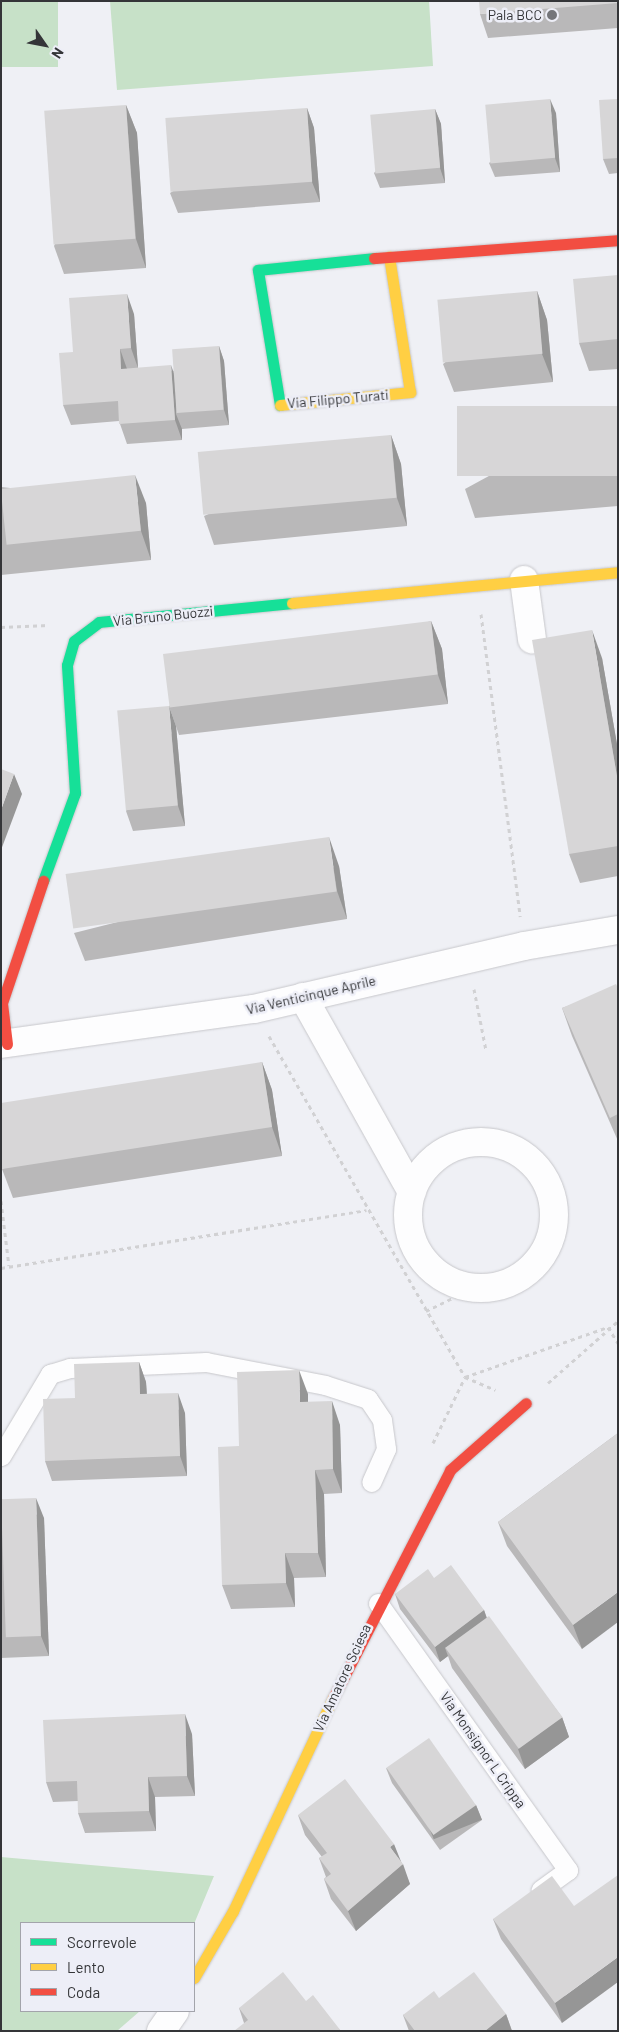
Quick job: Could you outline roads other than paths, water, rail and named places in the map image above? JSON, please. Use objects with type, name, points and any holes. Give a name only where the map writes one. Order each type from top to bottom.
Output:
[{"type":"street","name":"Via Filippo Turati","points":[[389,257],[410,392],[277,405],[258,270],[389,257],[618,240]]},
{"type":"street","name":"Via Bruno Buozzi","points":[[4,1044],[2,1003],[9,975],[75,793],[67,665],[74,641],[85,630],[99,622],[477,584],[524,580],[616,579]]},
{"type":"street","points":[[524,580],[532,639]]},
{"type":"street","name":"Via Venticinque Aprile","points":[[4,1044],[254,1009],[524,946],[618,930]]},
{"type":"street","points":[[303,997],[412,1192],[407,1224],[414,1247],[428,1267],[447,1281],[471,1289],[510,1282],[537,1264],[554,1220],[552,1195],[542,1174],[517,1152],[479,1142],[455,1146],[434,1159],[412,1192]]},
{"type":"street","name":"Via Amatore Sciesa","points":[[195,1976],[232,1911],[378,1603],[450,1470],[526,1403]]},
{"type":"street","points":[[161,2031],[174,2012]]},
{"type":"lane","points":[[1,1456],[50,1374],[70,1368],[206,1362],[325,1385],[368,1399],[382,1420],[386,1449],[371,1482]]},
{"type":"lane","name":"Via Monsignor L Crippa","points":[[378,1603],[568,1870],[540,1890]]},
{"type":"place","name":"Pala BCC","points":[[552,15]]}]
